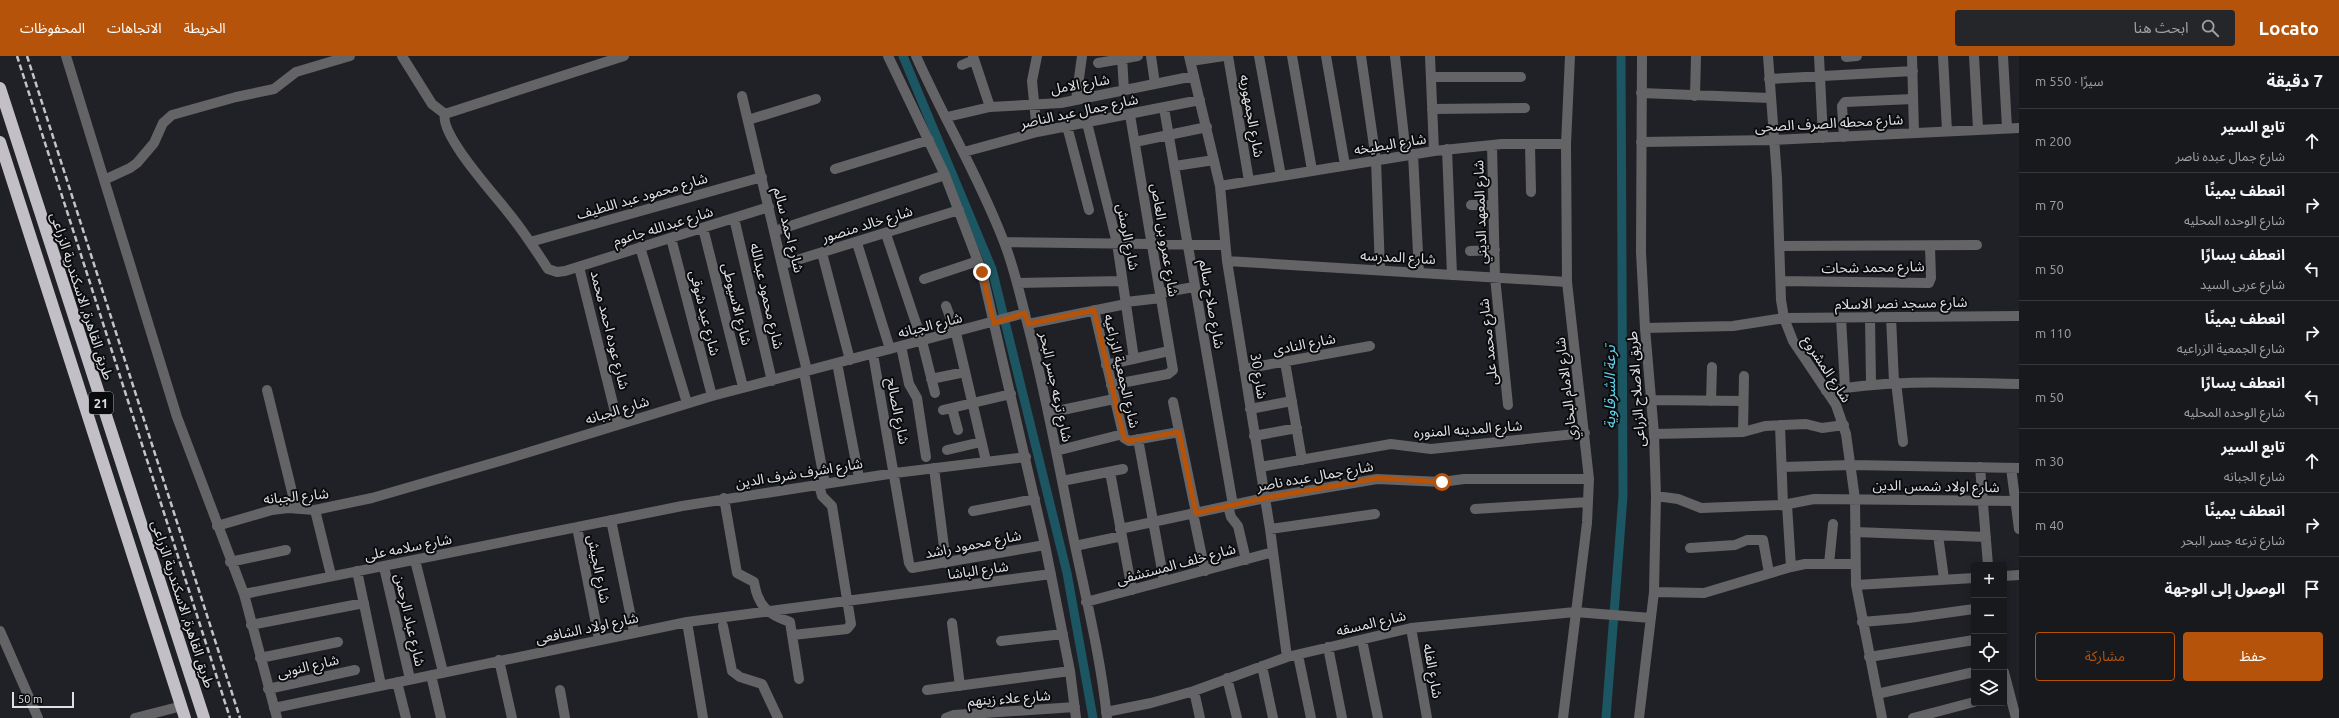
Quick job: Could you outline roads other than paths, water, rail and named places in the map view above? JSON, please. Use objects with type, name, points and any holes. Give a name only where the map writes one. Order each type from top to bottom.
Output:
[{"type":"highway","name":"طريق القاهرة, الاسكندرية الزراعى","points":[[0,88],[204,718]]},
{"type":"highway","name":"21","points":[[0,142],[186,718]]},
{"type":"street","points":[[66,56],[177,417],[230,562],[244,594],[275,713]]},
{"type":"street","points":[[104,180],[137,163],[154,143],[165,120],[172,115],[236,97],[269,91],[279,86],[296,72],[350,56]]},
{"type":"street","points":[[402,56],[432,104],[445,114],[446,126],[469,165],[508,211],[530,242]]},
{"type":"street","points":[[445,114],[624,56]]},
{"type":"street","points":[[888,56],[945,175],[978,261],[997,322],[1011,394],[1026,457],[1063,634],[1070,671],[1076,718]]},
{"type":"street","name":"شارع ترعه جسر البحر","points":[[916,56],[932,92],[947,117],[964,152],[1004,242],[1017,283],[1020,315],[1028,324],[1056,451],[1107,715]]},
{"type":"street","points":[[1037,56],[1032,81],[1037,132]]},
{"type":"street","points":[[1076,100],[1082,56]]},
{"type":"street","points":[[1098,63],[1122,57],[1138,56]]},
{"type":"street","points":[[1151,56],[1155,84]]},
{"type":"street","points":[[1200,100],[1190,58],[1224,56]]},
{"type":"street","name":"شارع الجمهوريه","points":[[1228,56],[1249,181]]},
{"type":"street","points":[[1259,56],[1281,176]]},
{"type":"street","points":[[1292,56],[1312,170]]},
{"type":"street","points":[[1326,56],[1345,165]]},
{"type":"street","points":[[1361,56],[1376,160],[1380,270]]},
{"type":"street","points":[[1395,56],[1409,154],[1419,273]]},
{"type":"street","points":[[1430,56],[1434,151]]},
{"type":"street","name":"شارع الامام البخاري","points":[[1563,718],[1588,502],[1589,479],[1567,282],[1566,144],[1570,56]]},
{"type":"street","name":"طريق الاصلاح الزراعى","points":[[1639,718],[1654,592],[1656,496],[1654,434],[1645,328],[1641,252],[1640,142],[1642,56]]},
{"type":"street","points":[[1695,96],[1696,56]]},
{"type":"street","name":"شارع المشروع","points":[[1768,56],[1774,140],[1780,281],[1784,318],[1792,341],[1836,405],[1844,425],[1852,465],[1855,499],[1854,564],[1856,585],[1862,622],[1882,718]]},
{"type":"street","points":[[1819,56],[1823,138]]},
{"type":"street","points":[[1846,57],[1857,56]]},
{"type":"street","points":[[1912,56],[1914,132]]},
{"type":"street","points":[[1943,56],[1947,131]]},
{"type":"street","points":[[1974,56],[1978,129]]},
{"type":"street","points":[[2002,56],[2008,128]]},
{"type":"street","points":[[1122,57],[1124,91]]},
{"type":"street","points":[[962,64],[974,58],[990,107]]},
{"type":"street","points":[[1769,79],[1913,71]]},
{"type":"street","name":"شارع الامل","points":[[947,117],[990,107],[1033,103],[1051,104],[1076,100],[1194,76]]},
{"type":"street","points":[[1431,76],[1521,77]]},
{"type":"street","points":[[1641,94],[1770,98]]},
{"type":"street","name":"شارع احمد سالم","points":[[742,96],[784,264],[805,372],[822,484],[822,496],[832,506],[851,624],[847,629],[793,636]]},
{"type":"street","points":[[748,120],[816,99]]},
{"type":"street","points":[[1844,137],[1842,106],[1845,102],[1914,99]]},
{"type":"street","name":"شارع جمال عبد الناصر","points":[[964,152],[1037,132],[1130,115],[1200,100]]},
{"type":"street","name":"شارع 30","points":[[1200,100],[1220,186],[1227,261],[1270,529],[1287,657]]},
{"type":"street","name":"شارع صلاح سالم","points":[[1164,108],[1231,505],[1231,517],[1238,526],[1246,560]]},
{"type":"street","points":[[1432,108],[1525,108]]},
{"type":"street","name":"شارع عمرو بن العاص","points":[[1111,385],[1168,374],[1173,370],[1153,243],[1130,115]]},
{"type":"street","name":"شارع الرمش","points":[[1087,123],[1117,242],[1134,359]]},
{"type":"street","points":[[1067,126],[1090,210]]},
{"type":"street","points":[[1135,142],[1207,127]]},
{"type":"street","name":"شارع محطه الصرف الصحى","points":[[1640,142],[1774,140],[2019,128]]},
{"type":"street","points":[[835,169],[929,140]]},
{"type":"street","points":[[1530,144],[1531,192]]},
{"type":"street","name":"شارع البطيخه","points":[[1220,186],[1447,149],[1492,145],[1566,144]]},
{"type":"street","name":"شارع المعهد الديني","points":[[1492,145],[1495,277]]},
{"type":"street","points":[[1447,149],[1452,275]]},
{"type":"street","points":[[1175,166],[1214,160]]},
{"type":"street","points":[[775,231],[945,175]]},
{"type":"street","name":"شارع محمود عبد اللطيف","points":[[530,242],[762,177]]},
{"type":"street","points":[[1471,205],[1493,204]]},
{"type":"street","name":"شارع عبدالله جاعوم","points":[[530,242],[548,269],[557,272],[565,271],[769,207]]},
{"type":"street","name":"شارع خالد منصور","points":[[784,264],[857,243],[959,210]]},
{"type":"street","name":"شارع محمود عبدالله","points":[[734,218],[772,380]]},
{"type":"street","name":"شارع الاسيوطى","points":[[703,228],[743,387]]},
{"type":"street","points":[[886,234],[922,341],[934,393]]},
{"type":"street","name":"شارع عيد شوقى","points":[[671,238],[712,396]]},
{"type":"street","points":[[1004,242],[1117,242],[1225,245]]},
{"type":"street","points":[[857,243],[890,349]]},
{"type":"street","points":[[1779,246],[1977,245]]},
{"type":"street","name":"شارع محمد شحات","points":[[1780,281],[1928,283],[1931,278],[1930,246]]},
{"type":"street","points":[[640,247],[687,403]]},
{"type":"street","points":[[1470,250],[1495,250]]},
{"type":"street","points":[[822,253],[850,360]]},
{"type":"street","points":[[924,279],[978,261]]},
{"type":"street","name":"شارع المدرسه","points":[[1227,261],[1567,282]]},
{"type":"street","name":"شارع عوده احمد محمد","points":[[579,267],[618,424]]},
{"type":"street","name":"شارع محمد على","points":[[1495,277],[1508,405]]},
{"type":"street","points":[[1017,283],[1122,281]]},
{"type":"street","points":[[1028,324],[1194,287]]},
{"type":"street","points":[[946,306],[956,333],[986,461]]},
{"type":"street","name":"شارع الجمعية الزراعيه","points":[[1094,310],[1123,436]]},
{"type":"street","name":"شارع الجبانه","points":[[217,526],[272,510],[296,508],[315,510],[372,498],[495,463],[618,424],[743,387],[956,333],[1020,315]]},
{"type":"street","name":"شارع مسجد نصر الاسلام","points":[[1645,328],[1733,326],[1784,318],[2019,316]]},
{"type":"street","points":[[1870,317],[1871,383]]},
{"type":"street","points":[[1891,317],[1895,382],[1903,442]]},
{"type":"street","points":[[1841,318],[1845,388]]},
{"type":"street","points":[[901,346],[909,384],[917,398],[926,457]]},
{"type":"street","name":"شارع النادى","points":[[1244,370],[1370,346]]},
{"type":"street","points":[[1106,365],[1169,351]]},
{"type":"street","name":"شارع الصالح","points":[[873,354],[895,473],[909,563]]},
{"type":"street","points":[[1285,362],[1302,460]]},
{"type":"street","points":[[837,363],[859,478]]},
{"type":"street","points":[[1711,401],[1712,367]]},
{"type":"street","points":[[931,379],[965,372]]},
{"type":"street","points":[[1743,432],[1744,376]]},
{"type":"street","points":[[1826,391],[1871,383],[1895,382],[2019,384]]},
{"type":"street","points":[[266,390],[296,508]]},
{"type":"street","points":[[958,430],[948,409],[1011,394]]},
{"type":"street","points":[[1048,413],[1114,399]]},
{"type":"street","points":[[1651,400],[1743,401]]},
{"type":"street","points":[[1250,409],[1292,401]]},
{"type":"street","points":[[1173,402],[1205,571]]},
{"type":"street","points":[[1654,434],[1743,432],[1765,426],[1780,425],[1806,424],[1822,428],[1844,425]]},
{"type":"street","points":[[1780,425],[1785,505],[1792,566]]},
{"type":"street","points":[[1254,436],[1297,428]]},
{"type":"street","points":[[1056,451],[1123,436],[1128,441],[1179,432]]},
{"type":"street","name":"شارع المدينه المنوره","points":[[1260,467],[1391,444],[1430,449],[1585,433]]},
{"type":"street","points":[[1138,439],[1164,582]]},
{"type":"street","points":[[947,450],[981,442]]},
{"type":"street","name":"شارع اشرف شرف الدين","points":[[577,527],[724,498],[895,473],[1026,457]]},
{"type":"street","points":[[1782,468],[1852,465],[2015,468],[2019,529]]},
{"type":"street","points":[[1980,467],[1988,562]]},
{"type":"street","points":[[934,468],[946,563]]},
{"type":"street","points":[[1062,481],[1123,469]]},
{"type":"street","points":[[1110,472],[1132,590]]},
{"type":"street","name":"شارع جمال عبده ناصر","points":[[1075,546],[1153,522],[1194,513],[1265,498],[1388,478],[1442,482],[1464,479],[1589,479]]},
{"type":"street","name":"شارع اولاد شمس الدين","points":[[1656,496],[1678,499],[1700,508],[1785,505],[1814,499],[2016,501]]},
{"type":"street","points":[[724,498],[736,570],[740,576],[753,581],[758,600],[778,618],[790,622],[799,679]]},
{"type":"street","points":[[973,511],[1035,499]]},
{"type":"street","points":[[1475,509],[1588,502]]},
{"type":"street","points":[[315,510],[331,575]]},
{"type":"street","points":[[1270,529],[1375,514]]},
{"type":"street","points":[[610,520],[634,632]]},
{"type":"street","points":[[1829,564],[1833,524]]},
{"type":"street","name":"شارع سلامه على","points":[[244,594],[331,575],[415,560],[577,527]]},
{"type":"street","name":"شارع الجيش","points":[[577,527],[599,639]]},
{"type":"street","points":[[1854,532],[1986,537]]},
{"type":"street","points":[[1938,536],[1944,579]]},
{"type":"street","points":[[1690,548],[1735,545],[1747,540],[1763,540],[1768,573]]},
{"type":"street","name":"شارع محمود راشد","points":[[909,563],[912,568],[917,569],[1045,545]]},
{"type":"street","points":[[230,562],[286,550]]},
{"type":"street","name":"شارع خلف المستشفى","points":[[1086,602],[1273,552]]},
{"type":"street","points":[[415,560],[443,672]]},
{"type":"street","points":[[1654,592],[1704,593],[1792,566],[1854,564]]},
{"type":"street","name":"شارع عباد الرحمن","points":[[384,566],[410,679]]},
{"type":"street","points":[[358,571],[381,686]]},
{"type":"street","name":"شارع الباشا","points":[[909,594],[1051,574]]},
{"type":"street","points":[[2007,576],[2019,575]]},
{"type":"street","points":[[1856,585],[1971,578]]},
{"type":"street","name":"شارع اولاد الشافعى","points":[[275,713],[410,679],[686,622],[769,610],[909,594]]},
{"type":"street","points":[[251,625],[364,603]]},
{"type":"street","points":[[1862,622],[1915,618],[1971,609]]},
{"type":"street","name":"شارع المسقه","points":[[1107,715],[1194,691],[1287,657],[1412,628],[1575,612],[1651,618]]},
{"type":"street","points":[[686,622],[703,718]]},
{"type":"street","points":[[952,622],[960,686]]},
{"type":"street","points":[[723,626],[732,671],[740,677],[762,684],[778,718]]},
{"type":"street","name":"شارع الفله","points":[[1412,628],[1427,718]]},
{"type":"street","points":[[0,631],[38,718]]},
{"type":"street","points":[[1001,641],[1063,634]]},
{"type":"street","points":[[1362,640],[1378,718]]},
{"type":"street","points":[[1869,657],[1971,640]]},
{"type":"street","points":[[260,658],[338,642]]},
{"type":"street","points":[[1328,647],[1342,718]]},
{"type":"street","points":[[1298,655],[1311,718]]},
{"type":"street","points":[[499,660],[512,718]]},
{"type":"street","points":[[1262,666],[1273,718]]},
{"type":"street","name":"شارع النوبى","points":[[268,689],[355,670]]},
{"type":"street","points":[[928,690],[1070,671]]},
{"type":"street","points":[[1877,694],[1971,673]]},
{"type":"street","points":[[431,675],[441,718]]},
{"type":"street","points":[[1227,678],[1238,718]]},
{"type":"street","points":[[397,682],[406,718]]},
{"type":"street","points":[[560,690],[565,718]]},
{"type":"street","points":[[1194,691],[1200,718]]},
{"type":"street","points":[[2007,696],[2016,718]]},
{"type":"street","points":[[1914,718],[1971,703]]},
{"type":"street","points":[[135,718],[182,706]]},
{"type":"street","name":"شارع علاء زينهم","points":[[946,718],[954,715],[1075,707]]},
{"type":"waterway","points":[[903,56],[992,269],[1067,573],[1093,718]]},
{"type":"waterway","name":"ترعة الشرقاوية","points":[[1606,718],[1623,496],[1621,56]]},
{"type":"railway","points":[[17,56],[230,718]]},
{"type":"railway","points":[[27,56],[240,718]]}]
